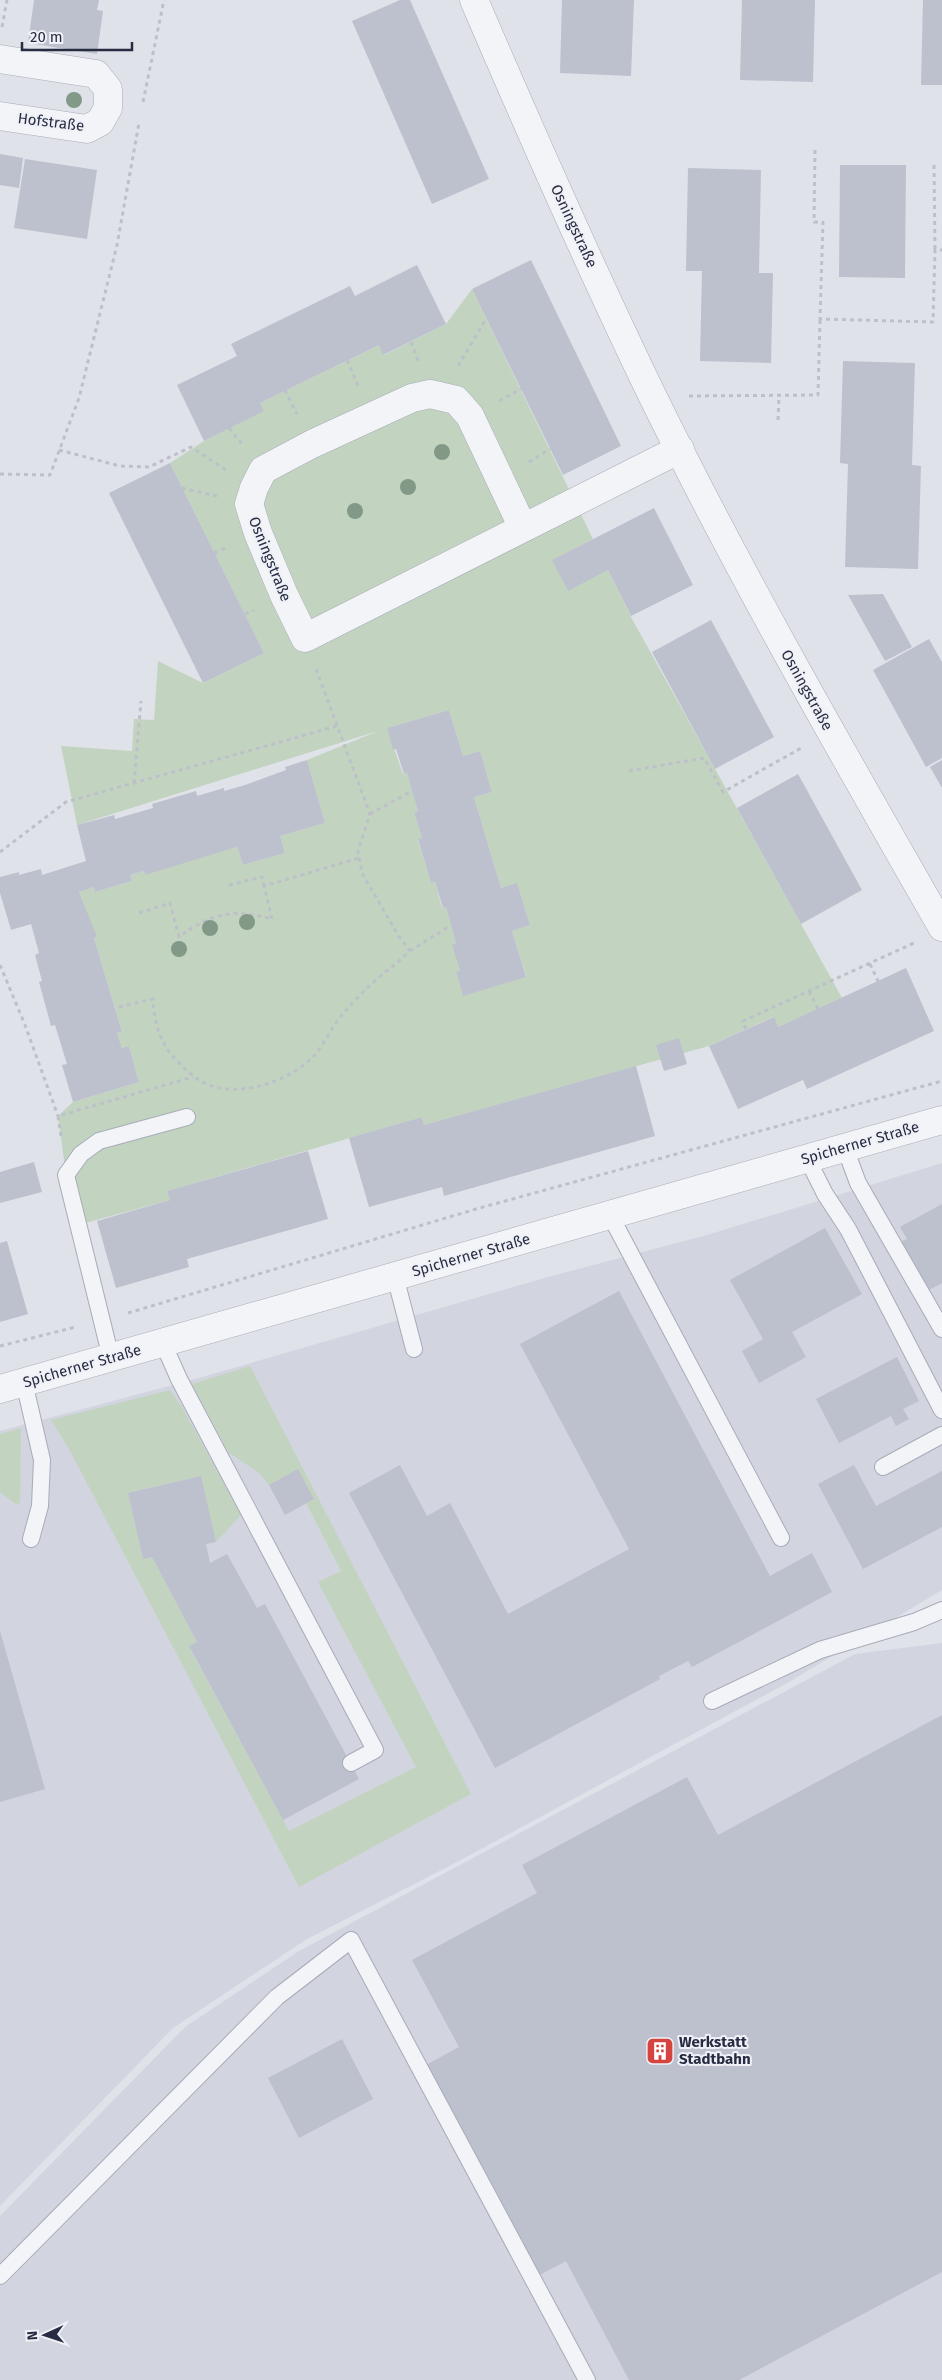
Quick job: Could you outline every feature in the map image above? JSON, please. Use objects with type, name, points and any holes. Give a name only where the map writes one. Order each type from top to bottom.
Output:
[{"type":"street","name":"Osningstraße","points":[[474,0],[538,149],[653,396],[932,933]]},
{"type":"street","name":"Hofstraße","points":[[0,59],[96,74],[108,89],[108,108],[100,122],[87,129],[0,116]]},
{"type":"street","name":"Osningstraße","points":[[304,638],[258,533],[250,504],[254,488],[263,470],[312,444],[412,398],[430,394],[442,395]]},
{"type":"street","points":[[442,395],[456,400],[470,416],[523,528]]},
{"type":"street","points":[[304,638],[680,449]]},
{"type":"street","name":"Spicherner Straße","points":[[12,1385],[942,1120]]},
{"type":"lane","points":[[111,1358],[66,1175],[81,1154],[99,1141],[187,1117]]},
{"type":"lane","points":[[844,1148],[858,1183],[942,1329]]},
{"type":"lane","points":[[808,1158],[825,1194],[848,1229],[942,1410]]},
{"type":"lane","points":[[610,1215],[780,1538]]},
{"type":"lane","points":[[395,1276],[414,1349]]},
{"type":"lane","points":[[163,1343],[179,1379],[374,1750],[351,1763]]},
{"type":"lane","points":[[12,1385],[42,1460],[40,1506],[31,1539]]},
{"type":"lane","points":[[883,1467],[942,1436]]},
{"type":"lane","points":[[712,1701],[820,1650],[914,1622],[942,1610]]},
{"type":"lane","points":[[0,2276],[277,1997],[351,1940],[587,2380]]},
{"type":"path","points":[[1,32],[7,0]]},
{"type":"path","points":[[142,111],[164,0]]},
{"type":"path","points":[[0,474],[50,475],[79,398],[117,245],[140,120]]},
{"type":"path","points":[[653,396],[779,396],[818,394],[823,222],[814,222],[815,150]]},
{"type":"path","points":[[820,319],[933,322],[936,250],[934,166]]},
{"type":"path","points":[[936,250],[942,250]]},
{"type":"path","points":[[442,395],[486,319]]},
{"type":"path","points":[[778,420],[779,396]]},
{"type":"path","points":[[59,450],[120,466],[149,467],[191,447],[254,488]]},
{"type":"path","points":[[304,638],[370,814],[358,851],[362,873],[398,935],[410,951]]},
{"type":"path","points":[[134,783],[142,701]]},
{"type":"path","points":[[0,852],[66,802],[337,726]]},
{"type":"path","points":[[629,771],[704,758],[723,792],[808,744]]},
{"type":"path","points":[[370,814],[412,791]]},
{"type":"path","points":[[264,886],[359,858]]},
{"type":"path","points":[[139,912],[170,903],[179,937],[212,916],[251,913],[272,919],[262,876],[229,886]]},
{"type":"path","points":[[119,1007],[153,1000],[158,1036],[173,1059],[194,1077],[210,1084],[230,1089],[250,1088],[288,1075],[314,1057],[336,1023],[359,996],[410,951],[451,925]]},
{"type":"path","points":[[746,1029],[743,1021],[870,964],[932,933]]},
{"type":"path","points":[[0,964],[25,1025],[58,1116]]},
{"type":"path","points":[[870,964],[878,981]]},
{"type":"path","points":[[809,991],[818,1009]]},
{"type":"path","points":[[0,1346],[101,1320],[485,1207],[942,1081]]},
{"type":"shaded area","points":[[942,1163],[942,1590],[789,1682],[459,1861],[307,1939],[173,2028],[0,2206],[0,1431],[199,1378],[548,1277],[707,1235]]},
{"type":"shaded area","points":[[942,1643],[942,2380],[0,2380],[0,2216],[185,2027],[299,1951],[855,1654]]},
{"type":"green space","points":[[472,289],[593,539],[553,560],[568,590],[608,570],[631,617],[842,998],[778,1027],[773,1017],[709,1046],[424,1125],[422,1117],[168,1191],[170,1200],[78,1225],[66,1175],[58,1116],[73,1102],[139,1082],[129,1046],[122,1048],[117,1033],[122,1032],[94,938],[96,937],[79,892],[94,887],[95,892],[132,881],[130,875],[144,871],[145,874],[237,847],[243,865],[285,853],[280,836],[325,823],[307,760],[378,731],[77,825],[61,746],[132,751],[134,719],[154,720],[158,661],[203,683],[264,653],[170,463],[204,441],[263,411],[260,403],[379,345],[384,355],[446,324]],"holes":[[[449,710],[463,756],[480,751],[492,792],[474,797],[501,888],[517,884],[530,925],[512,931],[526,976],[463,995],[456,972],[460,970],[453,945],[456,943],[446,907],[442,908],[435,882],[431,883],[418,840],[422,838],[414,812],[418,811],[407,773],[403,774],[387,728]]]},
{"type":"green space","points":[[250,1366],[471,1794],[299,1887],[69,1449],[51,1420],[170,1390],[182,1407],[241,1515],[216,1542],[200,1476],[128,1493],[143,1559],[152,1557],[197,1642],[189,1647],[289,1831],[416,1767],[318,1582],[341,1571],[306,1503],[314,1499],[298,1470],[269,1485],[259,1473],[228,1452],[192,1384]]},
{"type":"green space","points":[[21,1428],[20,1503],[16,1504],[0,1491],[0,1434]]},
{"type":"building","points":[[34,0],[99,0],[97,10],[103,11],[97,54],[28,43]]},
{"type":"building","points":[[400,0],[410,0],[489,179],[432,204],[352,21]]},
{"type":"building","points":[[562,0],[634,0],[631,76],[560,73]]},
{"type":"building","points":[[742,0],[815,0],[813,82],[740,80]]},
{"type":"building","points":[[923,0],[942,0],[942,85],[921,85]]},
{"type":"building","points":[[0,154],[23,158],[19,188],[0,185]]},
{"type":"building","points":[[25,159],[97,170],[87,239],[14,228]]},
{"type":"building","points":[[840,165],[906,165],[905,278],[839,277]]},
{"type":"building","points":[[688,168],[761,170],[759,273],[773,273],[771,363],[700,361],[702,271],[686,271]]},
{"type":"building","points":[[531,260],[621,446],[563,475],[472,289]]},
{"type":"building","points":[[417,265],[446,324],[383,355],[379,345],[260,403],[264,411],[204,441],[177,385],[237,356],[231,344],[350,286],[355,296]]},
{"type":"building","points":[[843,361],[915,363],[912,465],[921,466],[918,569],[845,567],[848,464],[840,463]]},
{"type":"building","points":[[170,463],[264,653],[203,683],[109,493]]},
{"type":"building","points":[[654,508],[693,585],[631,616],[608,570],[568,591],[552,560]]},
{"type":"building","points":[[883,594],[912,647],[885,661],[848,595]]},
{"type":"building","points":[[711,620],[774,737],[715,769],[652,652]]},
{"type":"building","points":[[929,639],[942,662],[942,758],[926,767],[873,670]]},
{"type":"building","points":[[449,710],[463,756],[480,751],[492,792],[474,797],[501,888],[517,883],[530,925],[512,931],[526,977],[463,996],[456,972],[460,970],[452,945],[456,943],[446,907],[443,908],[435,882],[431,883],[418,839],[422,838],[414,812],[418,811],[407,773],[404,774],[396,749],[393,750],[387,728]]},
{"type":"building","points":[[307,760],[325,823],[280,836],[285,853],[243,865],[237,847],[145,875],[144,871],[130,875],[132,881],[95,892],[94,887],[79,892],[97,937],[94,938],[122,1032],[117,1033],[122,1048],[129,1046],[139,1082],[73,1102],[62,1065],[67,1064],[55,1025],[51,1026],[39,982],[42,981],[35,955],[39,953],[31,924],[11,930],[0,893],[0,877],[19,872],[19,875],[41,869],[42,875],[86,861],[77,825],[114,815],[115,819],[153,808],[152,804],[196,791],[197,796],[224,788],[224,791],[286,770],[285,767]]},
{"type":"building","points":[[942,760],[942,788],[930,767]]},
{"type":"building","points":[[798,774],[862,890],[801,924],[737,808]]},
{"type":"building","points":[[906,968],[934,1031],[807,1089],[803,1080],[738,1109],[709,1046],[774,1017],[778,1027]]},
{"type":"building","points":[[679,1038],[687,1064],[664,1071],[656,1045]]},
{"type":"building","points":[[636,1066],[655,1136],[444,1196],[442,1187],[369,1207],[349,1138],[422,1117],[424,1125]]},
{"type":"building","points":[[308,1151],[328,1219],[187,1259],[189,1267],[116,1288],[97,1221],[170,1200],[167,1191]]},
{"type":"building","points":[[34,1162],[42,1192],[0,1203],[0,1172]]},
{"type":"building","points":[[942,1204],[942,1283],[927,1291],[900,1242],[907,1239],[900,1227]]},
{"type":"building","points":[[825,1228],[862,1294],[792,1332],[806,1357],[759,1383],[742,1351],[763,1339],[730,1280]]},
{"type":"building","points":[[7,1241],[28,1314],[0,1322],[0,1243]]},
{"type":"building","points":[[619,1291],[770,1576],[812,1553],[832,1592],[692,1667],[688,1661],[659,1676],[660,1679],[495,1768],[349,1493],[400,1465],[427,1516],[450,1503],[508,1614],[629,1549],[520,1344]]},
{"type":"building","points":[[897,1357],[919,1401],[903,1409],[909,1419],[896,1426],[891,1416],[839,1443],[816,1399]]},
{"type":"building","points":[[854,1465],[876,1506],[942,1471],[942,1527],[863,1569],[818,1484]]},
{"type":"building","points":[[298,1469],[314,1499],[285,1515],[269,1485]]},
{"type":"building","points":[[201,1476],[216,1542],[206,1544],[210,1563],[227,1554],[257,1608],[265,1604],[359,1779],[283,1820],[189,1646],[197,1642],[152,1557],[143,1559],[128,1493]]},
{"type":"building","points":[[0,1631],[45,1789],[0,1802]]},
{"type":"building","name":"Werkstatt Stadtbahn","points":[[942,1715],[942,2272],[739,2380],[629,2380],[566,2261],[538,2276],[426,2065],[459,2047],[412,1960],[537,1893],[522,1865],[687,1777],[718,1835]]},
{"type":"building","points":[[342,2039],[373,2099],[299,2138],[268,2078]]},
{"type":"place","name":"Werkstatt Stadtbahn","points":[[660,2051]]}]
